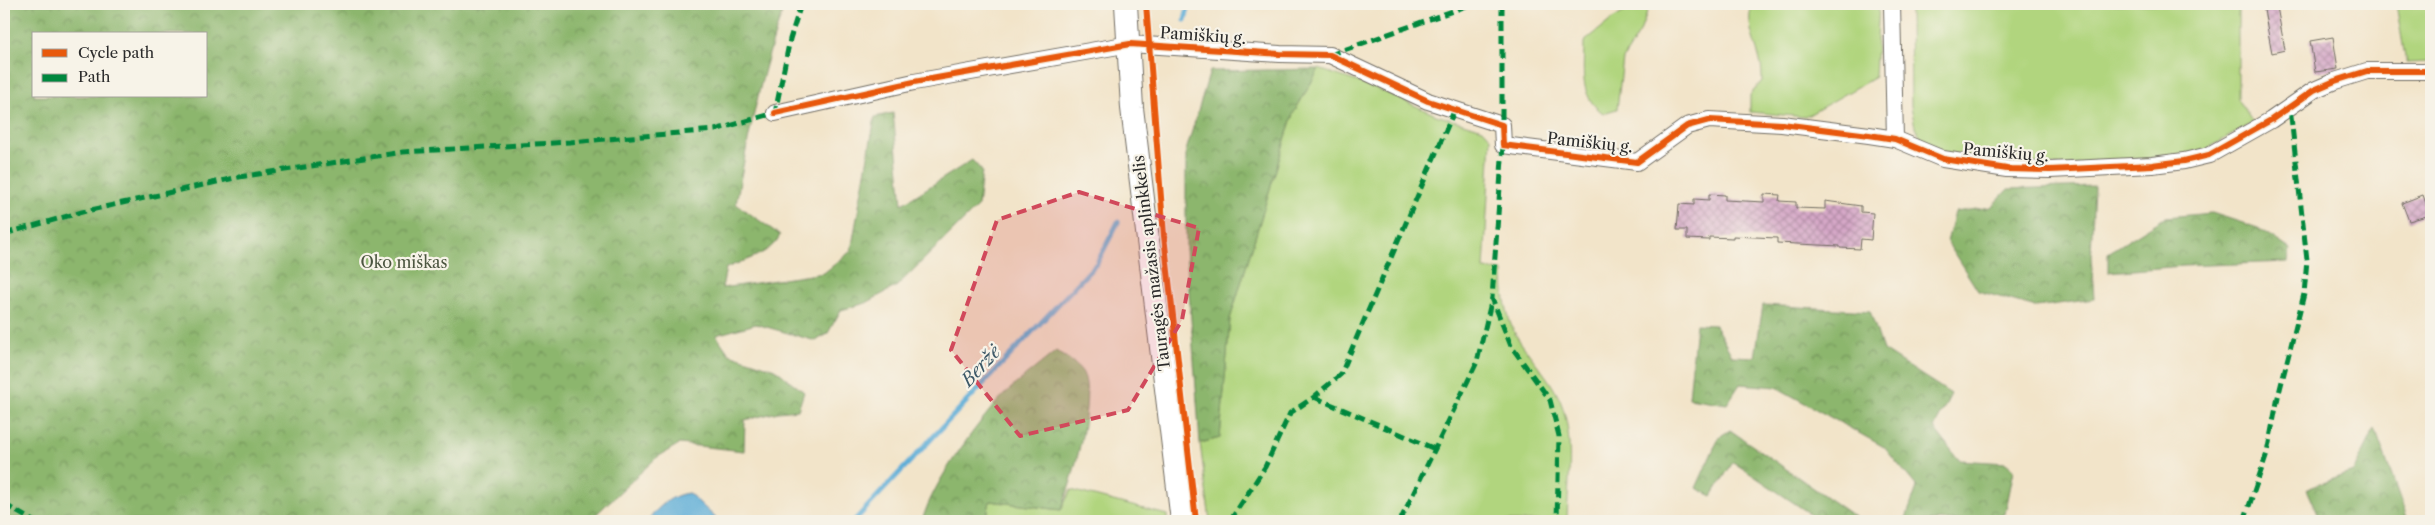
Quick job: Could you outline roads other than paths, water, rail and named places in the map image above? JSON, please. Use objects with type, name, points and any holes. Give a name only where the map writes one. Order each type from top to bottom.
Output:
[{"type":"main road","name":"Tauragės mažasis aplinkkelis","points":[[1126,4],[1130,44],[1132,108],[1182,521]]},
{"type":"street","points":[[1892,4],[1895,139]]},
{"type":"street","name":"Pamiškių g.","points":[[774,113],[914,82],[1130,44],[1280,54],[1330,55],[1428,101],[1502,125],[1503,146],[1593,158],[1637,162],[1687,126],[1709,120],[1782,124],[1895,139],[1943,159],[2008,169],[2096,168],[2184,161],[2209,155],[2290,108],[2314,90],[2335,81],[2367,71],[2431,71]]},
{"type":"water","points":[[689,493],[719,521],[648,521],[666,502],[677,496]]},
{"type":"waterway","name":"Beržė","points":[[1185,20],[1189,4]]},
{"type":"waterway","name":"Beržė","points":[[854,521],[1097,263],[1118,222]]},
{"type":"park label","name":"Oko miškas","points":[[404,262]]}]
